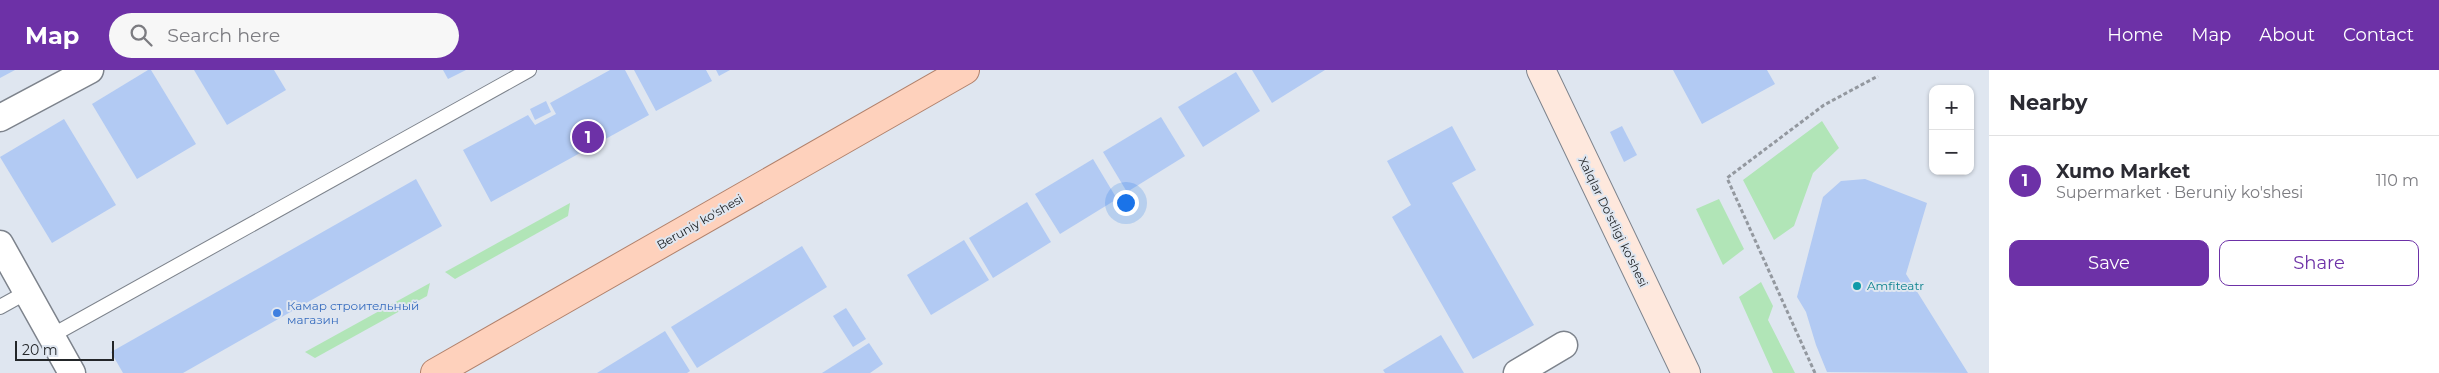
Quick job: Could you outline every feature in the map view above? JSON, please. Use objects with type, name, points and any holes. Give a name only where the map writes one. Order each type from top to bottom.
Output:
[{"type":"main road","name":"Beruniy ko'shesi","points":[[435,373],[965,70]]},
{"type":"street","points":[[0,118],[90,70]]},
{"type":"street","name":"Xalqlar Do'stligi ko'shesi","points":[[1541,70],[1686,373]]},
{"type":"street","points":[[0,244],[72,373]]},
{"type":"street","points":[[1517,373],[1564,346]]},
{"type":"lane","points":[[52,336],[528,70]]},
{"type":"lane","points":[[0,307],[27,292]]},
{"type":"path","points":[[1815,373],[1727,178],[1824,105],[1878,76]]},
{"type":"green space","points":[[1822,121],[1839,148],[1813,173],[1794,226],[1774,240],[1743,180]]},
{"type":"green space","points":[[1719,199],[1744,249],[1723,265],[1696,209]]},
{"type":"green space","points":[[570,203],[568,216],[455,279],[445,272]]},
{"type":"green space","points":[[1761,282],[1773,306],[1768,320],[1795,373],[1773,373],[1739,297]]},
{"type":"green space","points":[[430,283],[427,296],[315,358],[305,352]]},
{"type":"building","points":[[0,70],[15,70],[0,78]]},
{"type":"building","points":[[151,70],[196,144],[137,179],[92,104]]},
{"type":"building","points":[[194,70],[274,70],[286,90],[227,125]]},
{"type":"building","points":[[443,70],[466,70],[448,79]]},
{"type":"building","points":[[610,70],[625,70],[649,115],[491,202],[463,150],[528,115],[535,125],[556,114],[550,103]]},
{"type":"building","points":[[634,70],[706,70],[712,81],[656,111]]},
{"type":"building","points":[[716,70],[730,70],[719,76]]},
{"type":"building","points":[[1252,70],[1325,70],[1272,103]]},
{"type":"building","points":[[1673,70],[1767,70],[1775,84],[1702,124]]},
{"type":"building","points":[[1236,72],[1260,111],[1203,147],[1178,107]]},
{"type":"building","points":[[546,101],[551,112],[535,120],[530,109]]},
{"type":"building","points":[[1161,117],[1185,156],[1127,192],[1103,152]]},
{"type":"building","points":[[64,119],[116,205],[52,243],[0,157]]},
{"type":"building","points":[[1452,126],[1476,170],[1452,183],[1534,325],[1473,359],[1392,217],[1411,205],[1387,161]]},
{"type":"building","points":[[1622,126],[1637,155],[1624,162],[1610,132]]},
{"type":"building","points":[[1093,159],[1117,199],[1060,234],[1035,194]]},
{"type":"building","points":[[416,179],[442,226],[183,373],[123,373],[111,352]]},
{"type":"building","name":"Amfiteatr","points":[[1865,179],[1927,203],[1906,274],[1968,373],[1827,372],[1806,312],[1797,297],[1823,197],[1841,181]]},
{"type":"building","points":[[1027,202],[1051,242],[993,278],[969,238]]},
{"type":"building","points":[[964,240],[989,280],[931,315],[907,275]]},
{"type":"building","points":[[802,246],[827,287],[697,368],[671,327]]},
{"type":"building","points":[[846,308],[866,339],[853,347],[833,316]]},
{"type":"building","points":[[665,331],[690,371],[687,373],[597,373]]},
{"type":"building","points":[[1441,335],[1464,373],[1385,373],[1383,370]]},
{"type":"building","points":[[869,343],[883,364],[870,373],[822,373]]},
{"type":"place","name":"Xumo Market","points":[[588,137]]},
{"type":"place","name":"Amfiteatr","points":[[1857,286]]},
{"type":"place","name":"Камар строительный магазин","points":[[277,313]]}]
